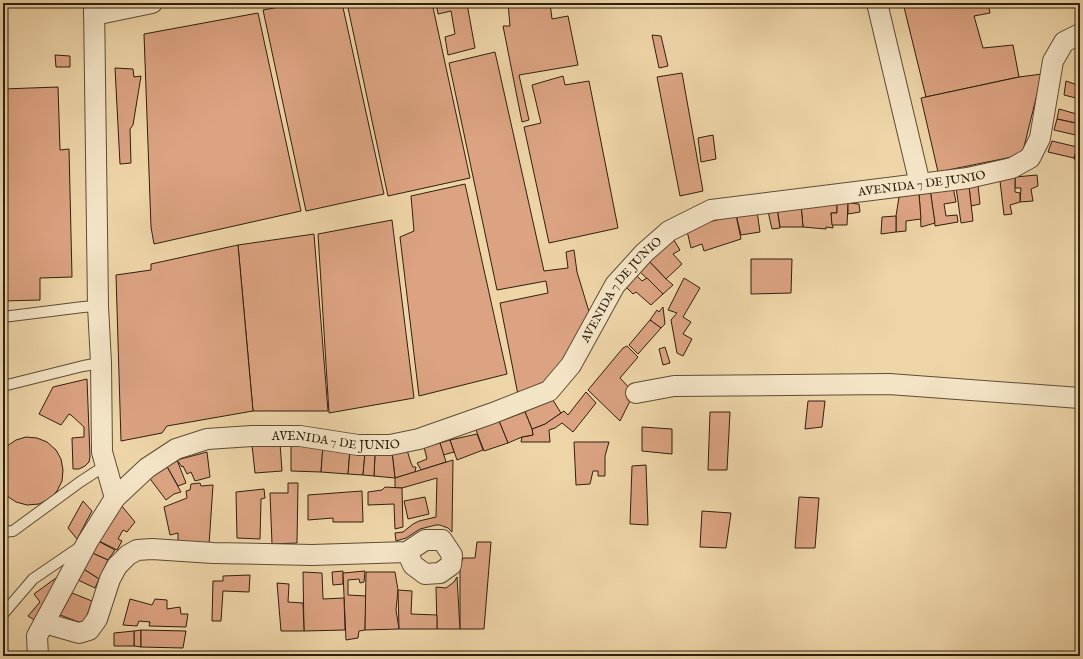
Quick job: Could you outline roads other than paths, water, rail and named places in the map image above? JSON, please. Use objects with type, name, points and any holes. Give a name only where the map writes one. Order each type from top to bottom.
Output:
[{"type":"street","points":[[115,498],[102,452],[101,363],[98,306],[94,9],[152,3]]},
{"type":"street","points":[[877,3],[920,184]]},
{"type":"street","name":"AVENIDA 7 DE JUNIO","points":[[38,656],[37,636],[88,541],[115,498],[147,468],[176,449],[207,439],[252,436],[300,436],[358,445],[390,445],[420,439],[549,391],[571,365],[615,285],[644,253],[669,231],[711,210],[968,178],[1012,168],[1030,158],[1040,138],[1052,61],[1064,42],[1080,34]]},
{"type":"street","points":[[636,393],[674,386],[889,384],[1080,398]]},
{"type":"street","points":[[44,623],[79,633],[89,630],[97,619],[110,579],[117,566],[128,555],[138,550],[152,549],[268,555],[407,552]]},
{"type":"lane","points":[[3,317],[98,306]]},
{"type":"lane","points":[[3,386],[101,363]]},
{"type":"lane","points":[[3,532],[13,531],[106,465]]},
{"type":"lane","points":[[3,614],[33,579],[88,541]]}]
